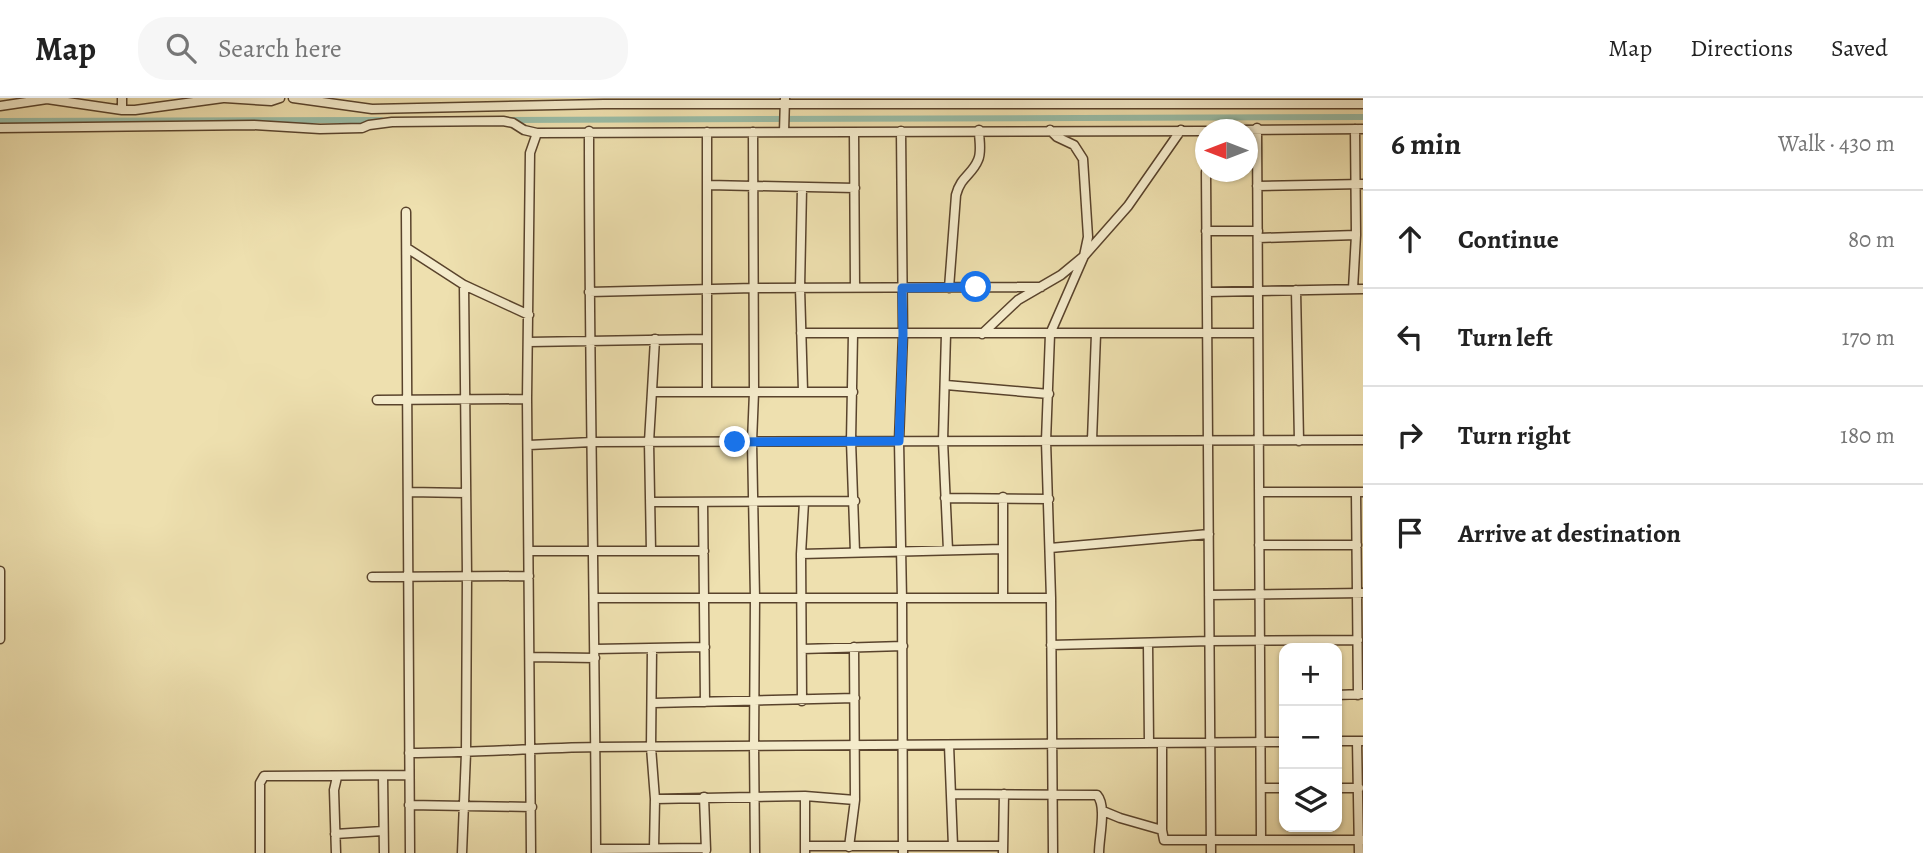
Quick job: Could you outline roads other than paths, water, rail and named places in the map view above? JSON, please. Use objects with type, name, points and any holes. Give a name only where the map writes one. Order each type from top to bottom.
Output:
[{"type":"street","points":[[0,106],[14,101],[48,98],[135,110],[206,99],[271,101],[280,98]]},
{"type":"street","points":[[122,98],[122,110]]},
{"type":"street","points":[[298,99],[372,109],[604,101],[740,101],[785,105],[834,101],[1271,101],[1363,104]]},
{"type":"street","points":[[784,129],[785,105]]},
{"type":"street","points":[[0,132],[254,125],[320,129],[362,128],[392,122],[503,121],[537,133],[753,132],[784,129],[854,132],[1195,131]]},
{"type":"street","points":[[1207,292],[1358,289],[1356,235],[1359,129],[1258,128]]},
{"type":"street","points":[[1050,130],[1057,137],[1074,145],[1083,159],[1088,237],[1084,256],[1050,334],[1046,441],[1051,598],[1053,853]]},
{"type":"street","points":[[982,334],[1018,300],[1061,275],[1084,256],[1128,206],[1181,130]]},
{"type":"street","points":[[589,131],[596,851],[654,848],[706,850],[704,797]]},
{"type":"street","points":[[901,131],[903,334],[899,441],[903,850]]},
{"type":"street","points":[[949,288],[956,195],[961,181],[974,167],[980,155],[979,131]]},
{"type":"street","points":[[707,132],[707,392]]},
{"type":"street","points":[[753,132],[755,853]]},
{"type":"street","points":[[854,132],[855,287]]},
{"type":"street","points":[[531,853],[527,399],[530,153],[537,133]]},
{"type":"street","points":[[1206,182],[1212,853]]},
{"type":"street","points":[[1257,182],[1261,839]]},
{"type":"street","points":[[1257,186],[1359,184]]},
{"type":"street","points":[[708,185],[855,188]]},
{"type":"street","points":[[802,188],[800,288],[803,391]]},
{"type":"street","points":[[406,212],[410,853]]},
{"type":"street","points":[[1206,231],[1356,235]]},
{"type":"street","points":[[407,248],[464,285],[529,315]]},
{"type":"street","points":[[462,853],[466,753],[467,576],[464,285]]},
{"type":"street","points":[[589,292],[754,288],[1041,287]]},
{"type":"street","points":[[1296,290],[1299,441]]},
{"type":"street","points":[[801,333],[1258,333]]},
{"type":"street","points":[[853,334],[851,441],[855,552]]},
{"type":"street","points":[[946,334],[943,441],[948,550]]},
{"type":"street","points":[[1092,440],[1096,334]]},
{"type":"street","points":[[651,551],[649,442],[655,339]]},
{"type":"street","points":[[529,342],[706,339]]},
{"type":"street","points":[[946,385],[1049,394]]},
{"type":"street","points":[[653,392],[853,392]]},
{"type":"street","points":[[377,400],[527,399]]},
{"type":"street","points":[[529,445],[592,442],[1363,440]]},
{"type":"street","points":[[409,492],[466,494]]},
{"type":"street","points":[[1259,492],[1360,492],[1357,545],[1361,694],[1342,695]]},
{"type":"street","points":[[1003,497],[1003,598]]},
{"type":"street","points":[[945,498],[1049,499]]},
{"type":"street","points":[[650,502],[855,500]]},
{"type":"street","points":[[703,502],[705,702]]},
{"type":"street","points":[[802,701],[804,502]]},
{"type":"street","points":[[1050,548],[1209,534]]},
{"type":"street","points":[[1259,545],[1357,545]]},
{"type":"street","points":[[802,554],[1003,549]]},
{"type":"street","points":[[529,551],[705,551]]},
{"type":"street","points":[[0,571],[0,639]]},
{"type":"street","points":[[372,577],[529,576]]},
{"type":"street","points":[[1209,595],[1360,593]]},
{"type":"street","points":[[595,598],[1051,598]]},
{"type":"street","points":[[1051,645],[1260,640],[1294,643]]},
{"type":"street","points":[[1319,643],[1358,640]]},
{"type":"street","points":[[1148,644],[1149,743]]},
{"type":"street","points":[[802,649],[903,646]]},
{"type":"street","points":[[530,657],[705,647]]},
{"type":"street","points":[[849,847],[855,800],[854,647]]},
{"type":"street","points":[[652,649],[654,848]]},
{"type":"street","points":[[654,702],[855,698]]},
{"type":"street","points":[[1342,741],[1360,741],[1359,853]]},
{"type":"street","points":[[409,753],[596,747],[1279,742]]},
{"type":"street","points":[[1163,743],[1164,840],[1361,840]]},
{"type":"street","points":[[949,744],[953,846]]},
{"type":"street","points":[[260,853],[262,777],[409,775]]},
{"type":"street","points":[[336,853],[334,790],[337,776]]},
{"type":"street","points":[[383,776],[384,853]]},
{"type":"street","points":[[1261,788],[1279,788]]},
{"type":"street","points":[[1342,788],[1359,788]]},
{"type":"street","points":[[953,794],[1097,795],[1102,801],[1103,811],[1099,853]]},
{"type":"street","points":[[805,796],[806,850],[840,845],[903,850],[953,846],[1003,849],[1004,794]]},
{"type":"street","points":[[655,799],[805,796],[855,800]]},
{"type":"street","points":[[409,805],[532,807]]},
{"type":"street","points":[[1103,811],[1162,830]]},
{"type":"street","points":[[335,834],[383,831]]},
{"type":"waterway","points":[[507,120],[1363,117]]},
{"type":"waterway","points":[[0,121],[381,120]]}]
